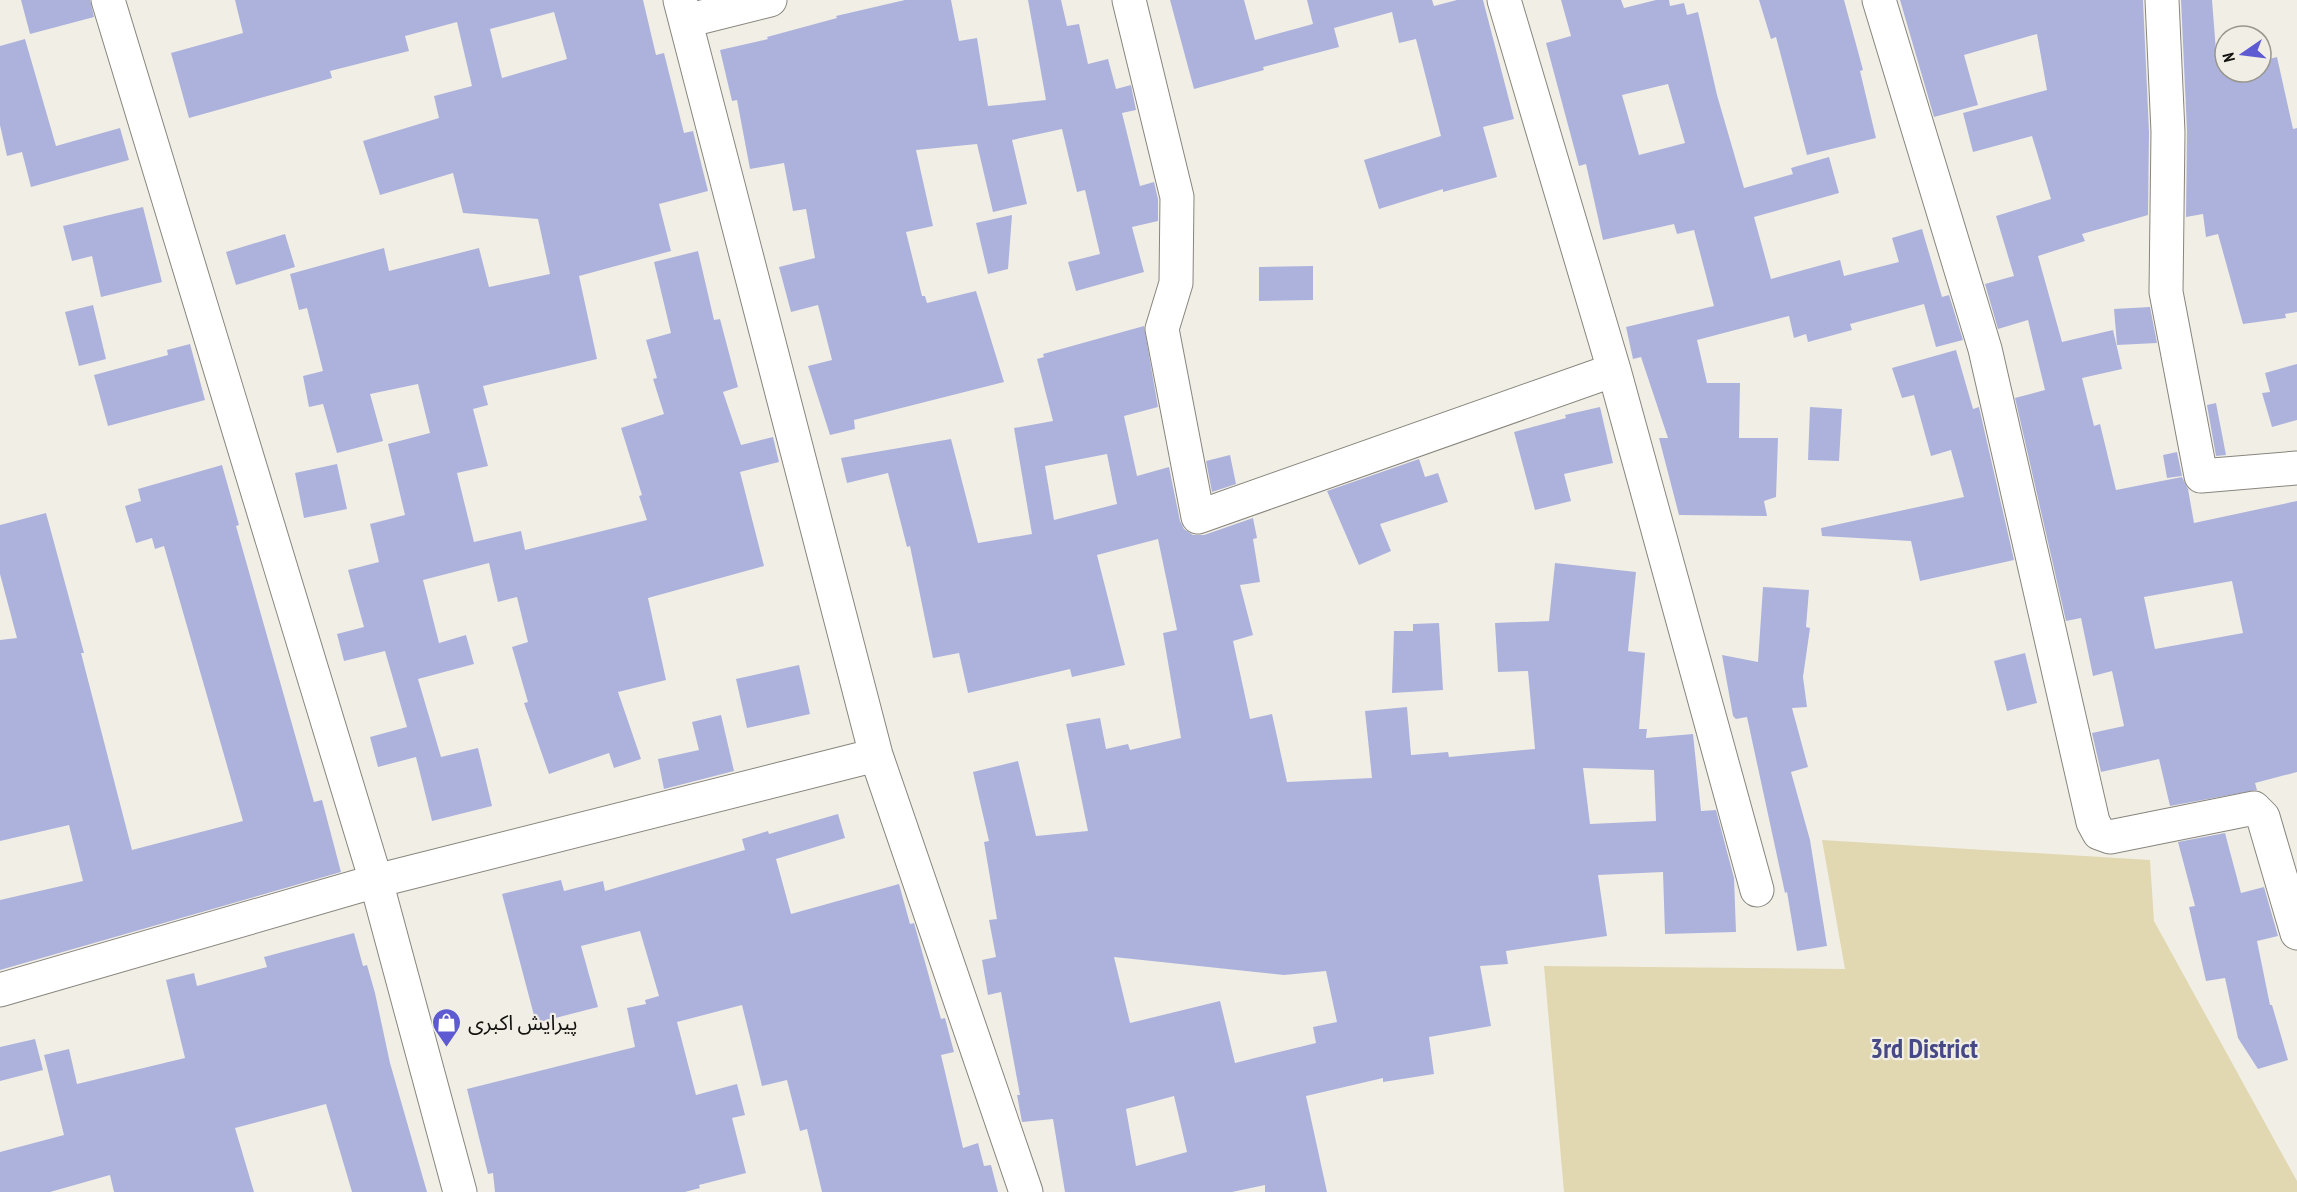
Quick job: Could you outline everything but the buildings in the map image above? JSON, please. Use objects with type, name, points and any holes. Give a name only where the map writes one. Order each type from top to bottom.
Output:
[{"type":"street","points":[[108,0],[376,881],[460,1192]]},
{"type":"street","points":[[770,0],[683,11],[876,755],[1026,1192]]},
{"type":"street","points":[[1129,0],[1177,197],[1176,283],[1162,330],[1197,518],[1614,370]]},
{"type":"street","points":[[1504,0],[1614,370],[1757,890]]},
{"type":"street","points":[[1879,0],[1985,349],[2093,822],[2099,833],[2110,837],[2254,808],[2263,817],[2297,933]]},
{"type":"street","points":[[2162,0],[2168,132],[2166,292],[2202,476],[2297,468]]},
{"type":"street","points":[[0,990],[376,881],[876,755]]},
{"type":"shaded area","points":[[1822,840],[2150,860],[2154,921],[2297,1181],[2297,1192],[1564,1192],[1544,966],[1845,969]]},
{"type":"place","name":"پیرایش اکبری","points":[[447,1048]]},
{"type":"district","name":"3rd District","points":[[1924,1048]]}]
